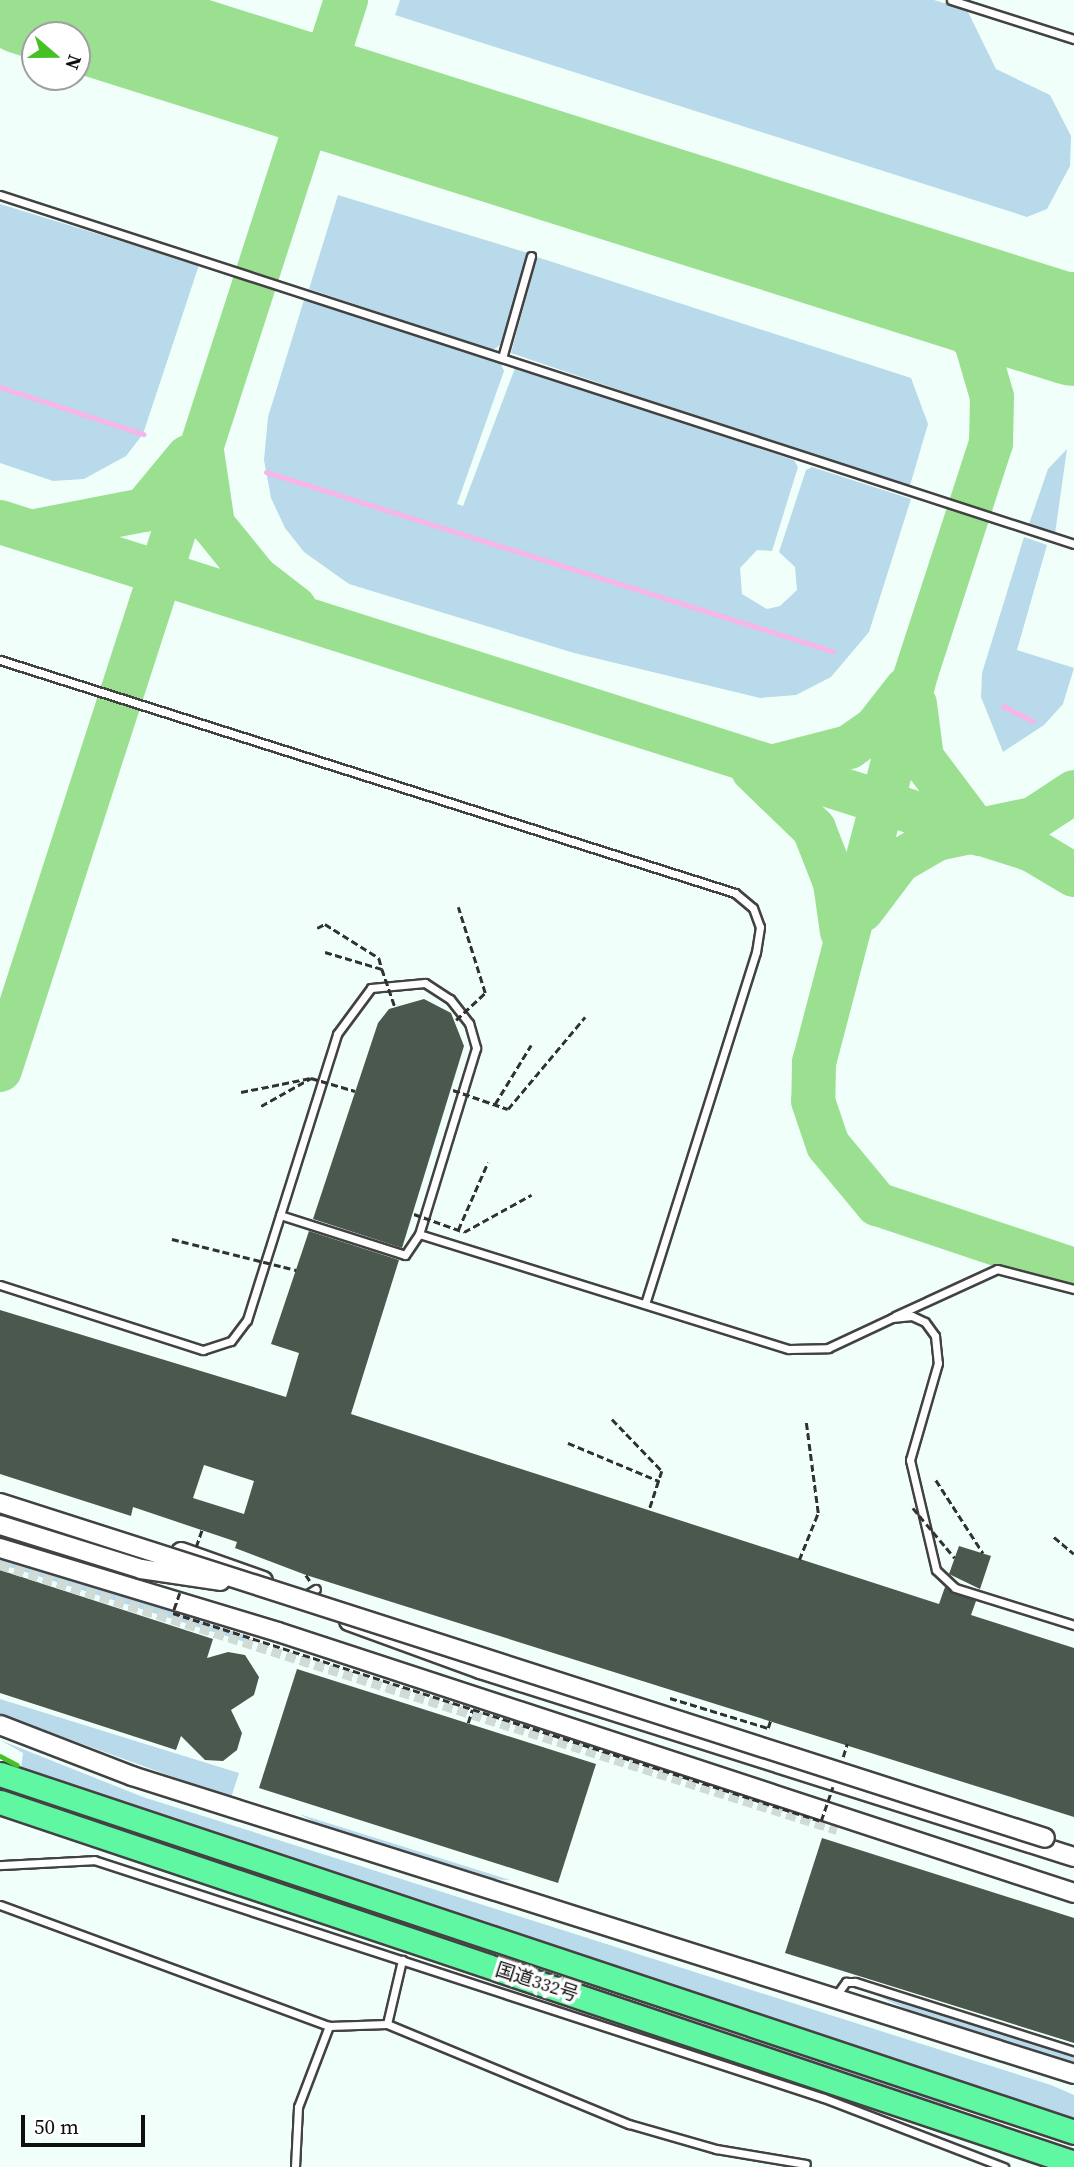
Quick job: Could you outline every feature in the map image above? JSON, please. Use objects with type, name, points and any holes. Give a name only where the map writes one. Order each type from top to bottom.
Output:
[{"type":"highway","name":"国道332号","points":[[0,1774],[1074,2132]]},
{"type":"highway","name":"国道332号","points":[[0,1802],[1074,2163]]},
{"type":"street","points":[[0,1497],[309,1593],[375,1634],[1074,1855]]},
{"type":"street","points":[[0,1503],[1045,1838],[1074,1855]]},
{"type":"street","points":[[0,1525],[154,1573],[272,1588]]},
{"type":"street","points":[[0,1548],[278,1632],[1074,1893]]},
{"type":"street","points":[[0,1726],[132,1776],[1074,2074]]},
{"type":"lane","points":[[951,0],[1074,39]]},
{"type":"lane","points":[[0,195],[1074,544]]},
{"type":"lane","points":[[502,358],[531,256]]},
{"type":"lane","points":[[0,660],[735,893],[753,908],[760,927],[756,953],[645,1304]]},
{"type":"lane","points":[[0,1285],[203,1350],[231,1341],[247,1320],[280,1215],[337,1034],[371,988],[425,983],[450,999],[469,1023],[476,1048],[419,1234],[405,1255],[280,1215]]},
{"type":"lane","points":[[419,1234],[789,1349],[828,1348],[997,1269],[1074,1289]]},
{"type":"lane","points":[[892,1318],[912,1316],[925,1322],[939,1351],[910,1460],[936,1570],[955,1588],[1074,1625]]},
{"type":"lane","points":[[0,1865],[94,1860],[824,2098],[1004,2167]]},
{"type":"lane","points":[[0,1905],[329,2026],[387,2024],[617,2120],[716,2149],[806,2164]]},
{"type":"lane","points":[[387,2024],[402,1960]]},
{"type":"lane","points":[[834,1998],[846,1982],[855,1982],[1074,2050]]},
{"type":"lane","points":[[295,2167],[298,2107],[329,2026]]},
{"type":"path","points":[[456,1020],[485,993],[458,907]]},
{"type":"path","points":[[317,928],[325,924],[379,958],[396,1006]]},
{"type":"path","points":[[325,952],[382,970]]},
{"type":"path","points":[[453,1090],[509,1109],[585,1017]]},
{"type":"path","points":[[495,1104],[531,1045]]},
{"type":"path","points":[[241,1092],[311,1078],[355,1091]]},
{"type":"path","points":[[261,1106],[311,1078]]},
{"type":"path","points":[[457,1230],[488,1162]]},
{"type":"path","points":[[414,1214],[464,1232],[531,1195]]},
{"type":"path","points":[[172,1239],[296,1270]]},
{"type":"path","points":[[612,1419],[662,1471],[650,1508]]},
{"type":"path","points":[[799,1559],[818,1513],[806,1422]]},
{"type":"path","points":[[568,1443],[659,1481]]},
{"type":"path","points":[[936,1480],[983,1553]]},
{"type":"path","points":[[913,1508],[955,1558]]},
{"type":"path","points":[[194,1554],[202,1530]]},
{"type":"path","points":[[1055,1537],[1074,1554]]},
{"type":"path","points":[[181,1589],[173,1613],[821,1821],[834,1783]]},
{"type":"path","points":[[468,1723],[472,1710]]},
{"type":"path","points":[[838,1770],[847,1744]]},
{"type":"shaded area","points":[[400,0],[934,0],[967,10],[996,69],[1050,95],[1071,136],[1070,166],[1047,209],[1027,217],[395,15]]},
{"type":"shaded area","points":[[338,195],[528,253],[500,345],[493,350],[309,289]]},
{"type":"shaded area","points":[[0,204],[199,265],[143,434],[126,456],[84,479],[53,481],[0,463]]},
{"type":"shaded area","points":[[537,257],[911,378],[928,424],[909,489],[511,353]]},
{"type":"shaded area","points":[[304,300],[500,362],[504,371],[457,504],[463,506],[515,368],[794,460],[798,467],[772,551],[757,550],[740,568],[742,594],[767,609],[780,606],[797,590],[795,567],[779,552],[806,470],[812,467],[911,499],[869,632],[831,677],[796,695],[760,698],[574,653],[349,584],[304,552],[285,528],[271,498],[264,460],[268,417]]},
{"type":"shaded area","points":[[1067,449],[1055,534],[1028,527],[1048,469]]},
{"type":"shaded area","points":[[1024,537],[1047,545],[1017,650],[1074,668],[1063,704],[1044,725],[1003,752],[981,697],[982,673]]},
{"type":"shaded area","points":[[0,1557],[250,1637],[248,1643],[0,1564]]},
{"type":"shaded area","points":[[0,1699],[239,1773],[231,1798],[0,1714]]},
{"type":"shaded area","points":[[0,1740],[143,1797],[1051,2085],[1074,2095],[1074,2119],[20,1776],[23,1753]]},
{"type":"shaded area","points":[[0,1792],[778,2048],[952,2099],[949,2107],[777,2052]]},
{"type":"shaded area","points":[[299,1814],[510,1880],[485,1879],[326,1828]]},
{"type":"shaded area","points":[[847,1982],[1074,2054],[1074,2065],[926,2018]]},
{"type":"building","points":[[424,999],[451,1013],[464,1046],[402,1248],[313,1219],[378,1023],[389,1009]]},
{"type":"building","points":[[309,1231],[399,1260],[351,1414],[939,1604],[945,1587],[976,1601],[971,1615],[1074,1648],[1074,1817],[306,1575],[235,1548],[237,1542],[133,1507],[131,1516],[0,1474],[0,1310],[286,1397],[299,1353],[271,1344]],"holes":[[[204,1465],[254,1481],[244,1514],[193,1498]]]},
{"type":"building","points":[[959,1546],[991,1556],[980,1589],[949,1574]]},
{"type":"building","points":[[0,1570],[213,1639],[207,1658],[228,1652],[245,1655],[259,1677],[254,1695],[231,1710],[242,1733],[237,1750],[223,1761],[205,1760],[181,1736],[176,1750],[0,1693]]},
{"type":"building","points":[[297,1669],[596,1764],[558,1883],[259,1788]]},
{"type":"building","points":[[822,1838],[1074,1918],[1074,2043],[785,1953]]},
{"type":"waterway","points":[[0,387],[143,434]]},
{"type":"waterway","points":[[266,472],[832,651]]},
{"type":"waterway","points":[[1003,706],[1032,721]]},
{"type":"taxiway","points":[[0,1070],[346,0]]},
{"type":"taxiway","points":[[924,284],[976,342],[992,397],[991,443],[916,674],[814,1062],[813,1101],[828,1145],[877,1204],[1074,1270]]},
{"type":"taxiway","points":[[1018,314],[1074,294]]},
{"type":"taxiway","points":[[202,451],[213,525],[256,578],[295,608]]},
{"type":"taxiway","points":[[40,530],[144,510],[188,457]]},
{"type":"taxiway","points":[[0,522],[1032,850],[1074,875]]},
{"type":"taxiway","points":[[771,767],[849,747],[875,729],[907,688]]},
{"type":"taxiway","points":[[915,704],[922,758],[979,834]]},
{"type":"taxiway","points":[[753,770],[814,829],[835,883],[842,932]]},
{"type":"taxiway","points":[[862,910],[899,861],[937,839],[1033,819],[1074,792]]},
{"type":"runway","points":[[27,0],[1074,331]]},
{"type":"tunnel","points":[[0,1565],[837,1830]]},
{"type":"railway","points":[[0,1756],[17,1765]]}]
